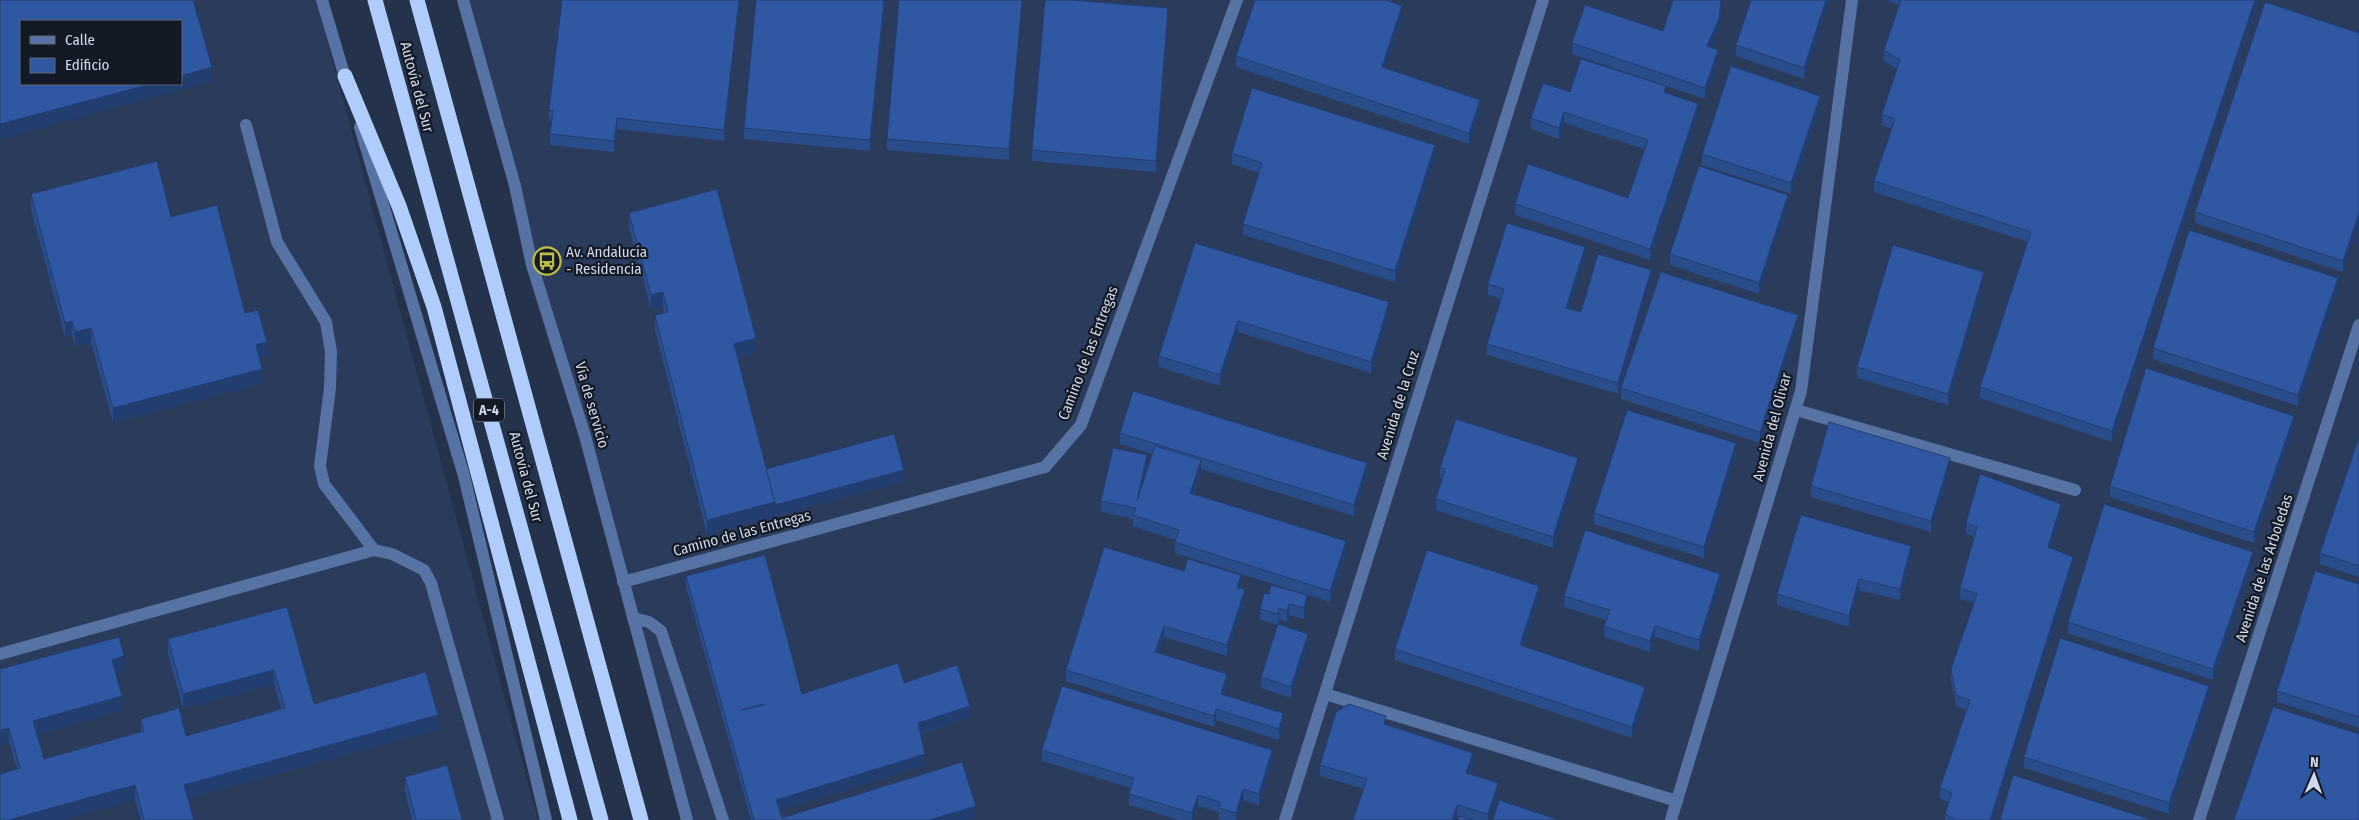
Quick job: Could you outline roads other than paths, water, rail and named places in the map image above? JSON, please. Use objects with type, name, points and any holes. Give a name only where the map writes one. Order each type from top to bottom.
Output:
[{"type":"highway","name":"Autovía del Sur","points":[[375,0],[601,820]]},
{"type":"highway","name":"Autovía del Sur","points":[[416,0],[641,820]]},
{"type":"highway","points":[[345,76],[399,206],[434,307],[570,820]]},
{"type":"street","points":[[322,0],[464,476],[546,820]]},
{"type":"street","name":"Vía de servicio","points":[[462,0],[515,186],[532,265],[585,436],[687,820]]},
{"type":"street","name":"Camino de las Entregas","points":[[623,582],[1045,467],[1081,424],[1237,0]]},
{"type":"street","name":"Avenida de la Cruz","points":[[1286,820],[1543,0]]},
{"type":"street","name":"Avenida del Olivar","points":[[1672,820],[1801,391],[1852,0]]},
{"type":"street","points":[[246,125],[277,242],[326,322],[332,352],[330,388],[320,466],[324,484],[374,550]]},
{"type":"street","name":"Avenida de las Arboledas","points":[[2199,820],[2359,325]]},
{"type":"street","points":[[1796,410],[2076,490]]},
{"type":"street","points":[[0,654],[374,550],[392,554],[424,570],[431,583],[498,820]]},
{"type":"street","points":[[633,618],[648,622],[661,631],[722,820]]},
{"type":"street","points":[[1325,694],[1677,801]]},
{"type":"place","name":"Av. Andalucía - Residencia","points":[[547,261]]}]
